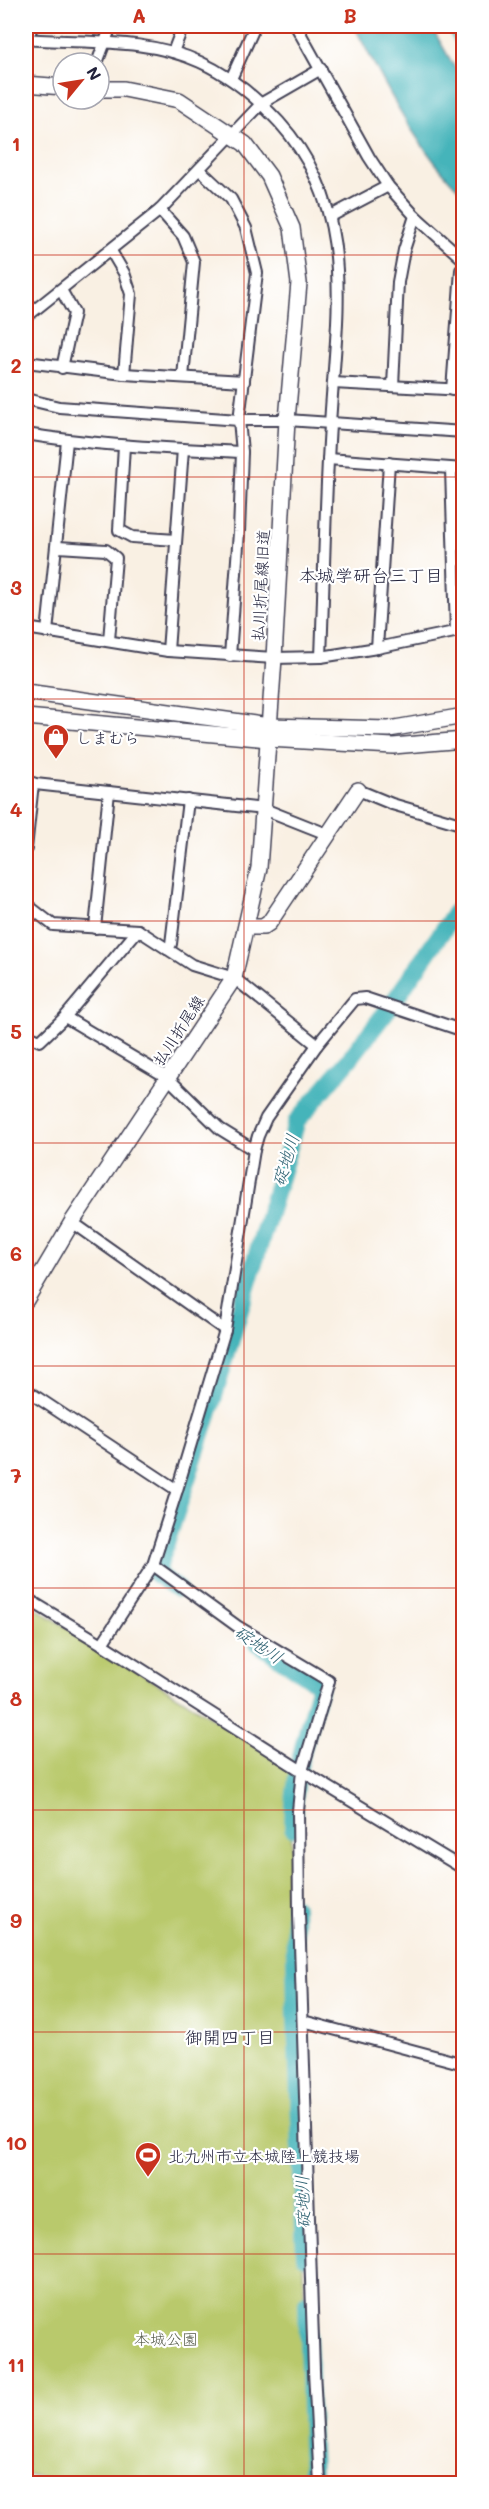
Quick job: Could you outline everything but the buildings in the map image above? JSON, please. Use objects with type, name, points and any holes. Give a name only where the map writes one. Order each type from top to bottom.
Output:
[{"type":"street","points":[[33,26],[26,39],[138,45],[173,52],[200,62],[231,79],[262,103],[294,138],[311,164],[331,216],[339,281],[328,459],[321,657]]},
{"type":"street","points":[[101,51],[111,26]]},
{"type":"street","points":[[173,52],[183,26]]},
{"type":"street","points":[[231,79],[255,26]]},
{"type":"street","points":[[296,26],[369,157],[388,186],[416,216],[464,260]]},
{"type":"street","points":[[26,317],[111,252],[160,210],[262,103],[321,69]]},
{"type":"street","points":[[26,84],[51,86]]},
{"type":"street","name":"払川折尾線旧道","points":[[111,88],[179,100],[245,144],[269,176],[292,228],[299,283],[287,420],[264,809],[259,868],[248,927]]},
{"type":"street","points":[[200,170],[231,199],[246,228],[257,273],[239,420],[242,452],[230,656]]},
{"type":"street","points":[[331,216],[388,186]]},
{"type":"street","points":[[160,210],[183,236],[194,262],[183,377]]},
{"type":"street","points":[[393,386],[398,282],[416,216]]},
{"type":"street","points":[[111,252],[124,273],[131,294],[124,374]]},
{"type":"street","points":[[333,383],[458,390],[461,270],[464,267]]},
{"type":"street","points":[[61,290],[74,313],[62,368]]},
{"type":"street","points":[[26,362],[124,374],[244,381]]},
{"type":"street","points":[[26,399],[59,407],[239,420],[287,420],[464,432]]},
{"type":"street","points":[[26,434],[68,441],[124,446],[242,452]]},
{"type":"street","points":[[47,632],[68,441]]},
{"type":"street","points":[[124,446],[120,530],[132,537],[176,540]]},
{"type":"street","points":[[168,651],[183,449]]},
{"type":"street","points":[[328,459],[464,469]]},
{"type":"street","points":[[377,648],[389,463]]},
{"type":"street","points":[[26,628],[168,651],[274,658],[321,657],[460,631],[451,469]]},
{"type":"street","points":[[58,547],[106,550],[116,558],[109,640]]},
{"type":"street","points":[[26,692],[269,733],[389,729],[464,716]]},
{"type":"street","points":[[26,717],[269,733],[393,746],[464,740]]},
{"type":"street","points":[[26,849],[29,783],[264,809],[327,834]]},
{"type":"street","points":[[248,927],[263,927],[269,923],[358,790],[392,804],[464,825]]},
{"type":"street","points":[[95,928],[110,792]]},
{"type":"street","points":[[167,949],[171,944],[188,800]]},
{"type":"street","points":[[26,904],[53,925],[138,930],[192,965],[234,978],[317,1045]]},
{"type":"street","name":"払川折尾線","points":[[26,1300],[72,1222],[234,978],[248,927]]},
{"type":"street","points":[[26,1035],[40,1041],[65,1017],[138,930]]},
{"type":"street","points":[[102,1644],[153,1566],[177,1490],[225,1330],[254,1150],[266,1118],[317,1045],[355,999],[365,998],[464,1030]]},
{"type":"street","points":[[65,1017],[168,1078],[220,1129],[254,1150]]},
{"type":"street","points":[[72,1222],[225,1330]]},
{"type":"street","points":[[26,1389],[177,1490]]},
{"type":"street","points":[[153,1566],[237,1626],[329,1681],[302,1771],[298,1822],[299,1914],[320,2484]]},
{"type":"street","points":[[26,1598],[302,1771],[464,1869]]},
{"type":"street","points":[[303,2021],[464,2064]]},
{"type":"green space","name":"本城公園","points":[[26,1602],[295,1769],[291,1791],[294,2022],[311,2483],[74,2484],[26,2474]]},
{"type":"water","points":[[354,26],[431,26],[463,82],[463,194],[415,136]]},
{"type":"waterway","points":[[446,26],[464,55]]},
{"type":"waterway","name":"碇地川","points":[[178,1589],[156,1574],[211,1406],[297,1121],[392,1004],[464,900]]},
{"type":"waterway","name":"碇地川","points":[[258,1643],[320,1685],[298,1773],[293,1828]]},
{"type":"waterway","name":"碇地川","points":[[294,1907],[305,2257]]},
{"type":"waterway","name":"碇地川","points":[[307,2303],[312,2484]]},
{"type":"place","name":"しまむら","points":[[56,760]]},
{"type":"place","name":"北九州市立本城陸上競技場","points":[[148,2178]]},
{"type":"district","name":"本城学研台三丁目","points":[[371,575]]},
{"type":"district","name":"御開四丁目","points":[[230,2037]]}]
